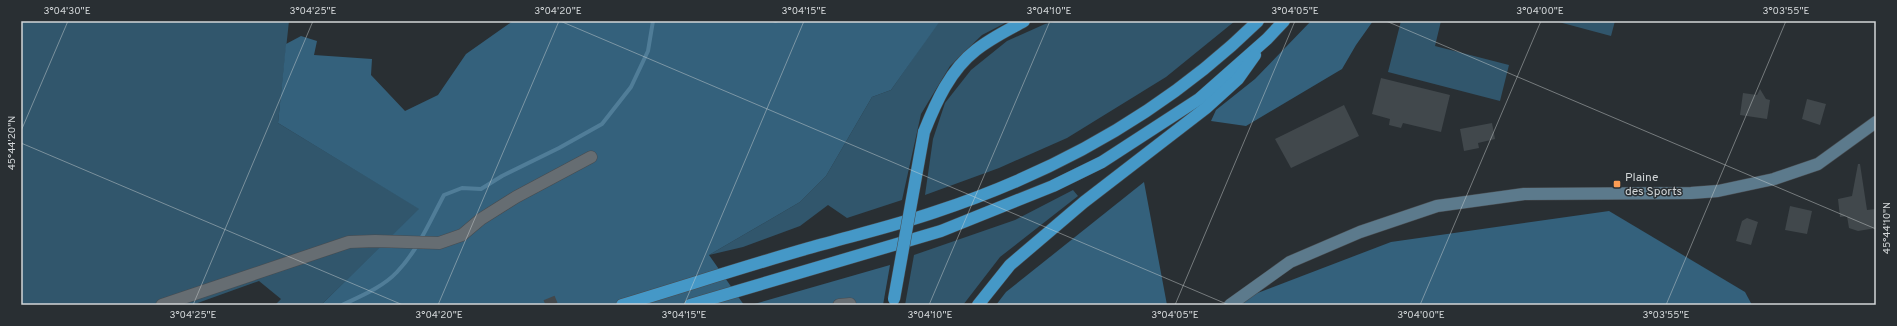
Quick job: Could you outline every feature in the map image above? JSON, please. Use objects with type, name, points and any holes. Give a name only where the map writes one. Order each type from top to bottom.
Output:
[{"type":"highway","points":[[894,302],[924,132],[937,100],[954,73],[975,50],[1024,21]]},
{"type":"highway","points":[[622,305],[808,248],[935,212],[1040,172],[1100,141],[1165,100],[1212,63],[1258,21]]},
{"type":"highway","points":[[690,305],[941,231],[1053,186],[1102,162],[1199,98],[1267,39],[1284,21]]},
{"type":"highway","points":[[978,305],[1010,265],[1084,202],[1206,108],[1238,79],[1267,39]]},
{"type":"main road","points":[[1230,305],[1290,262],[1360,232],[1437,206],[1524,194],[1683,194],[1718,191],[1774,179],[1818,164],[1876,122]]},
{"type":"street","points":[[162,305],[349,242],[440,243],[462,235],[481,219],[516,197],[591,157]]},
{"type":"shaded area","points":[[21,21],[289,21],[278,123],[420,209],[321,305],[275,305],[281,299],[259,281],[192,305],[21,305]]},
{"type":"shaded area","points":[[513,21],[940,21],[891,90],[872,97],[826,176],[800,202],[709,255],[744,305],[321,305],[419,209],[278,123],[286,44],[301,36],[317,41],[314,55],[372,59],[371,75],[405,111],[438,95],[466,54]]},
{"type":"shaded area","points":[[939,21],[1009,21],[982,35],[950,66],[921,114],[902,200],[847,218],[828,205],[800,226],[743,247],[709,255],[800,202],[826,176],[872,97],[891,90]]},
{"type":"shaded area","points":[[1058,21],[1235,21],[1166,77],[1067,138],[999,168],[925,195],[933,139],[945,103],[971,70],[1007,41],[1045,24]]},
{"type":"shaded area","points":[[1311,21],[1373,21],[1356,45],[1342,69],[1246,126],[1211,121],[1216,110],[1255,79]]},
{"type":"shaded area","points":[[1401,21],[1441,21],[1435,46],[1509,65],[1500,101],[1388,72]]},
{"type":"shaded area","points":[[1555,21],[1615,21],[1611,36]]},
{"type":"shaded area","points":[[1144,182],[1167,305],[996,305],[1006,292]]},
{"type":"shaded area","points":[[1073,190],[1078,196],[1000,257],[963,305],[905,305],[914,255],[1015,220]]},
{"type":"shaded area","points":[[1609,211],[1745,292],[1752,305],[1226,305],[1391,242]]},
{"type":"shaded area","points":[[890,265],[883,305],[751,305]]},
{"type":"building","points":[[1381,78],[1450,95],[1441,132],[1403,123],[1401,128],[1389,125],[1390,119],[1372,114]]},
{"type":"building","points":[[1760,89],[1766,99],[1770,100],[1767,119],[1740,115],[1743,93],[1757,95]]},
{"type":"building","points":[[1807,99],[1826,104],[1820,125],[1802,119]]},
{"type":"building","points":[[1344,105],[1359,136],[1291,168],[1275,139]]},
{"type":"building","points":[[1492,123],[1495,139],[1478,143],[1479,148],[1464,151],[1460,129]]},
{"type":"building","points":[[1858,164],[1860,164],[1867,210],[1876,209],[1876,228],[1858,231],[1849,228],[1847,216],[1840,217],[1838,199],[1852,196]]},
{"type":"building","points":[[1790,206],[1812,211],[1807,234],[1785,230]]},
{"type":"building","points":[[1747,218],[1758,222],[1751,245],[1736,241],[1742,221]]},
{"type":"waterway","points":[[342,305],[378,287],[397,272],[417,245],[444,195],[462,188],[481,189],[502,176],[559,148],[602,124],[631,87],[648,51],[653,21]]},
{"type":"tunnel","points":[[549,298],[552,305]]},
{"type":"place","name":"Plaine des Sports","points":[[1617,184]]}]
